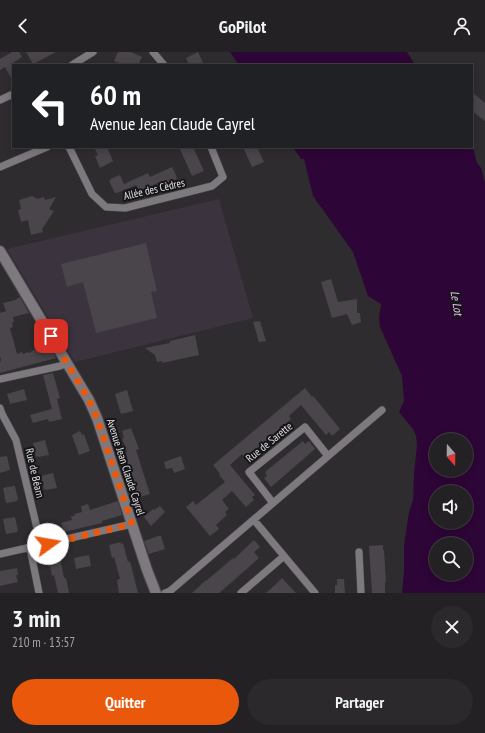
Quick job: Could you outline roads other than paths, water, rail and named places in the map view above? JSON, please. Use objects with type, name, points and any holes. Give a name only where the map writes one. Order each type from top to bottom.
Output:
[{"type":"main road","name":"Avenue Jean Claude Cayrel","points":[[0,251],[89,400],[97,418],[156,593]]},
{"type":"street","points":[[74,64],[93,52]]},
{"type":"street","points":[[153,52],[163,64]]},
{"type":"street","points":[[0,100],[12,94]]},
{"type":"street","points":[[0,167],[45,148]]},
{"type":"street","name":"Allée des Cèdres","points":[[69,148],[92,194],[106,206],[125,208],[212,186],[223,177],[212,150]]},
{"type":"street","points":[[0,379],[60,366],[67,362]]},
{"type":"street","name":"Rue de Béarn","points":[[0,408],[16,440],[41,546]]},
{"type":"street","points":[[165,593],[254,520],[382,410]]},
{"type":"street","name":"Rue de Sarette","points":[[273,503],[248,472],[305,427],[328,456]]},
{"type":"street","points":[[254,520],[315,593]]},
{"type":"street","points":[[0,554],[41,546],[132,524]]},
{"type":"street","points":[[30,548],[39,593]]},
{"type":"street","points":[[360,552],[361,593]]},
{"type":"street","points":[[241,593],[284,556]]},
{"type":"water","points":[[230,52],[407,52],[414,64],[238,64]]},
{"type":"water","name":"Le Lot","points":[[294,148],[473,148],[477,163],[481,168],[485,182],[485,593],[402,593],[404,545],[409,512],[413,500],[417,445],[416,436],[413,429],[399,412],[404,401],[402,376],[380,327],[379,318],[381,304],[368,296],[353,252],[313,196],[304,159],[301,159]]}]
